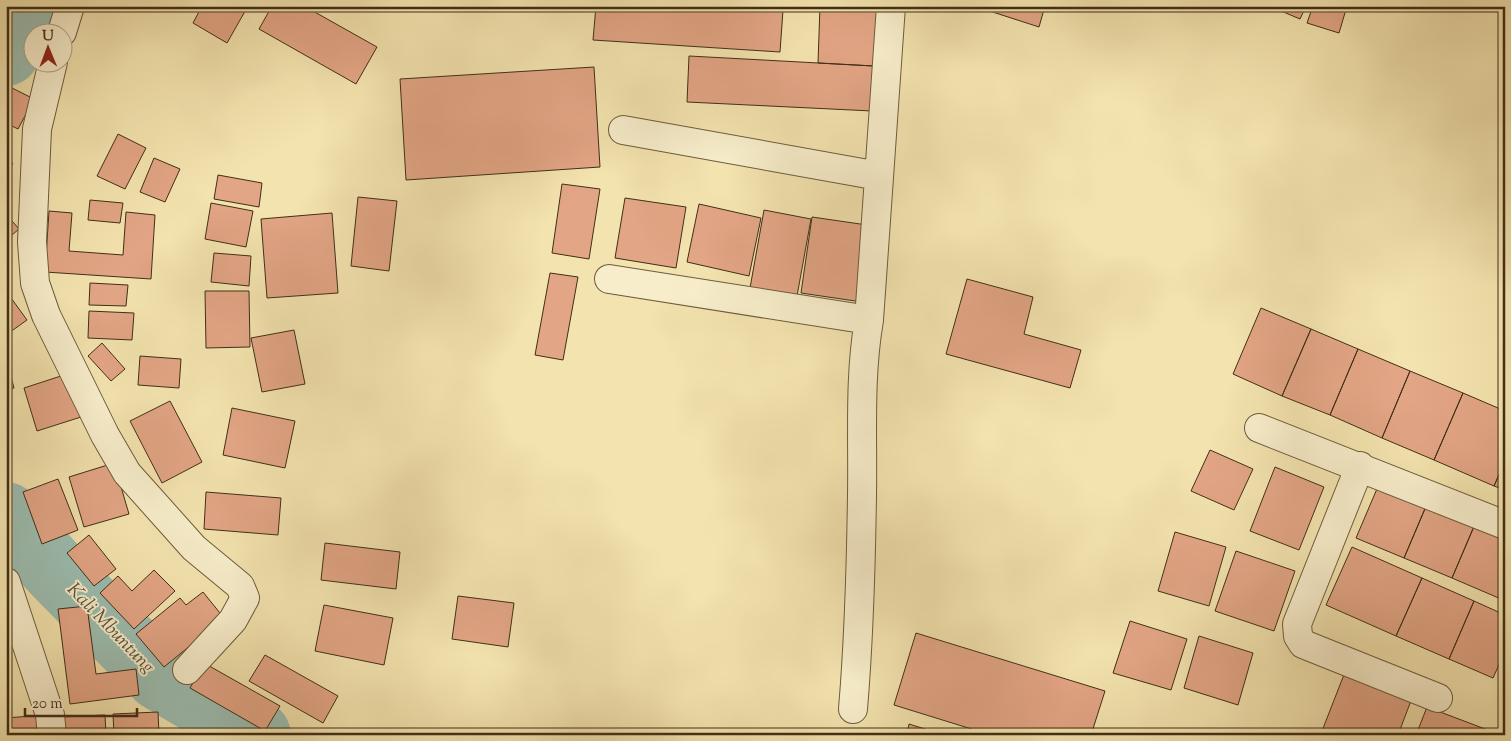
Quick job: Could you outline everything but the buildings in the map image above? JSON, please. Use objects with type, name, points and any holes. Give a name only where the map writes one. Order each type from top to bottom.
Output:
[{"type":"street","points":[[65,22],[70,6]]},
{"type":"street","points":[[853,709],[857,667],[862,495],[862,357],[869,320],[891,6]]},
{"type":"street","points":[[51,72],[37,129],[32,232],[35,283],[46,315],[105,435],[127,472],[194,548],[240,586],[246,598],[234,620],[187,670]]},
{"type":"street","points":[[623,130],[879,176]]},
{"type":"street","points":[[609,279],[869,320]]},
{"type":"street","points":[[1259,428],[1360,466],[1505,525]]},
{"type":"street","points":[[1360,466],[1297,624],[1298,636],[1303,644],[1438,698]]},
{"type":"street","points":[[6,582],[50,715],[52,735]]},
{"type":"waterway","name":"Kali Mbuntung","points":[[6,52],[30,6]]},
{"type":"waterway","name":"Kali Mbuntung","points":[[6,516],[55,570],[159,676],[257,735]]}]
